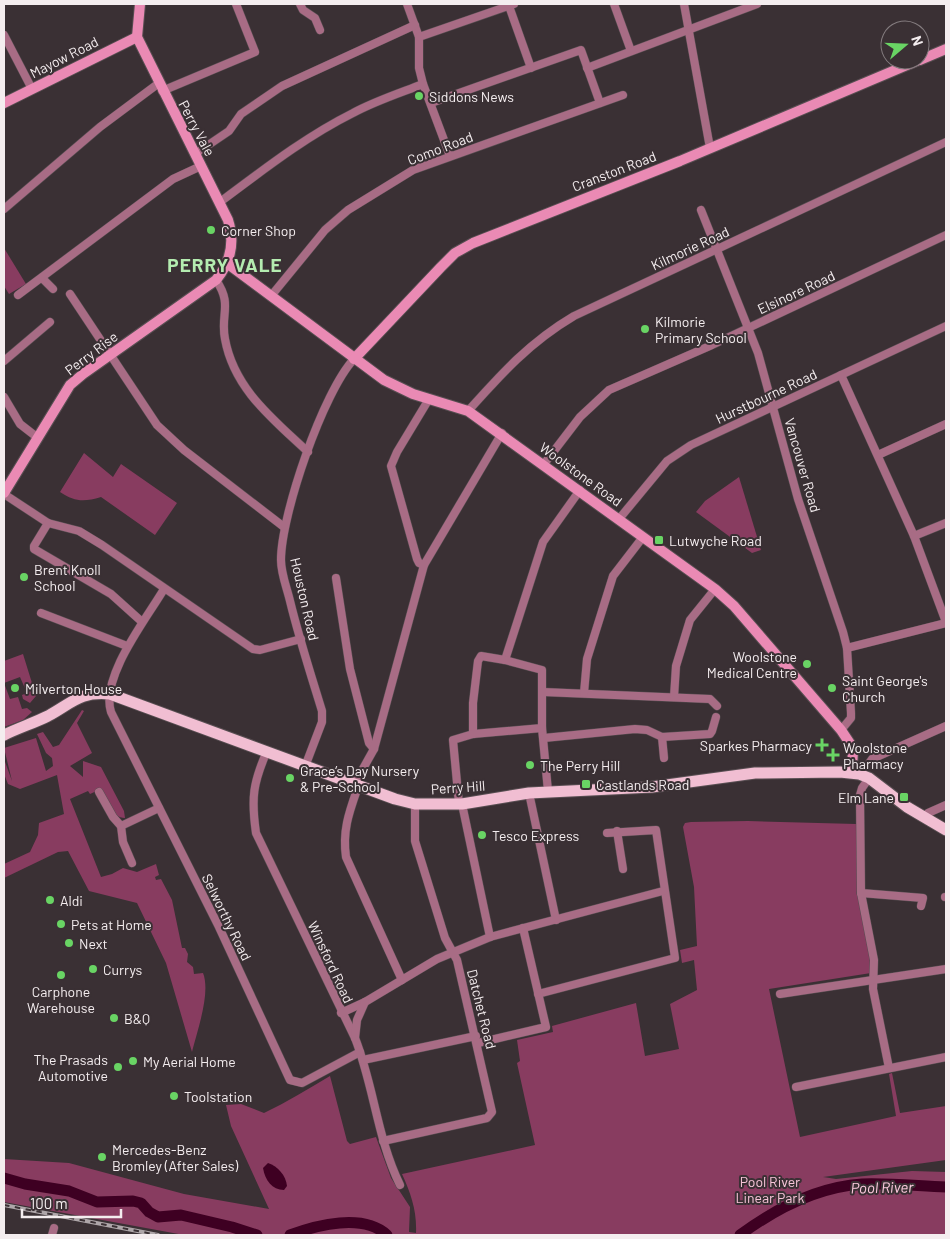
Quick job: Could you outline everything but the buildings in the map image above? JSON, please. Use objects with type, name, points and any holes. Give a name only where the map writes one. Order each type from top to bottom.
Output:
[{"type":"main road","name":"Perry Hill","points":[[4,735],[48,716],[82,695],[88,693],[110,694],[306,764],[396,799],[415,804],[460,804],[548,791],[652,787],[780,771],[852,773],[869,778],[946,830]]},
{"type":"street","points":[[137,37],[140,4]]},
{"type":"street","points":[[4,209],[107,122],[161,87],[256,52],[236,4]]},
{"type":"street","points":[[300,4],[303,10],[315,18],[320,30]]},
{"type":"street","points":[[407,4],[419,37],[419,68],[450,156]]},
{"type":"street","points":[[614,4],[631,51]]},
{"type":"street","points":[[684,4],[710,148]]},
{"type":"street","points":[[587,68],[757,4]]},
{"type":"street","points":[[419,37],[512,5],[531,68]]},
{"type":"street","points":[[195,154],[229,132],[240,114],[282,86],[415,24]]},
{"type":"street","points":[[4,35],[32,88]]},
{"type":"street","name":"Perry Vale","points":[[137,37],[220,202],[231,229],[228,264]]},
{"type":"street","name":"Mayow Road","points":[[4,103],[137,37]]},
{"type":"street","name":"Cranston Road","points":[[930,56],[946,49]]},
{"type":"street","points":[[430,103],[581,50],[600,103]]},
{"type":"street","name":"Cranston Road","points":[[354,359],[441,267],[456,253],[473,243],[710,148],[896,70]]},
{"type":"street","points":[[220,202],[281,156],[354,112],[424,84]]},
{"type":"street","name":"Como Road","points":[[271,296],[313,241],[348,210],[413,170],[624,95]]},
{"type":"street","name":"Kilmorie Road","points":[[468,411],[517,357],[555,327],[606,300],[709,254],[946,142]]},
{"type":"street","points":[[18,295],[173,179],[201,166]]},
{"type":"street","name":"Vancouver Road","points":[[701,210],[749,328],[798,499],[847,648],[851,718],[841,730]]},
{"type":"street","name":"Elsinore Road","points":[[544,464],[580,417],[609,390],[749,328],[946,235]]},
{"type":"street","name":"Woolstone Road","points":[[228,264],[384,380],[429,399],[468,411],[502,433],[715,589],[734,606],[841,730],[853,748],[852,773]]},
{"type":"street","name":"Perry Rise","points":[[4,494],[70,385],[216,280],[228,264]]},
{"type":"street","points":[[42,278],[53,289]]},
{"type":"street","points":[[216,280],[225,293],[224,336],[234,372],[265,411],[308,452]]},
{"type":"street","points":[[70,294],[157,425],[184,450],[284,527]]},
{"type":"street","points":[[4,361],[50,322]]},
{"type":"street","name":"Hurstbourne Road","points":[[619,519],[667,461],[691,445],[946,326]]},
{"type":"street","name":"Houston Road","points":[[306,764],[322,722],[322,711],[300,639],[281,562],[284,527],[316,425],[334,390],[354,359]]},
{"type":"street","points":[[841,375],[914,536],[946,622],[847,648]]},
{"type":"street","points":[[4,396],[20,424],[38,438]]},
{"type":"street","points":[[424,565],[417,559],[391,466],[397,452],[429,399]]},
{"type":"street","points":[[878,455],[946,424]]},
{"type":"street","points":[[402,980],[346,857],[344,838],[357,784],[374,749],[424,565],[502,433]]},
{"type":"street","points":[[505,660],[543,542],[580,490]]},
{"type":"street","points":[[4,494],[48,523],[79,531],[253,649],[260,650],[300,639]]},
{"type":"street","points":[[48,523],[34,549],[111,594],[141,621]]},
{"type":"street","points":[[914,536],[946,523]]},
{"type":"street","points":[[584,693],[587,659],[613,576],[643,537]]},
{"type":"street","points":[[336,578],[350,668],[369,743],[374,749]]},
{"type":"street","points":[[110,694],[128,646],[141,621],[164,589]]},
{"type":"street","points":[[674,697],[676,666],[690,620],[715,589]]},
{"type":"street","points":[[41,613],[128,646]]},
{"type":"street","points":[[473,734],[473,704],[478,661],[481,656],[542,670],[542,728],[548,791]]},
{"type":"street","points":[[543,692],[710,698],[717,706]]},
{"type":"street","name":"Selworthy Road","points":[[110,694],[111,712],[219,926],[290,1080],[296,1084],[302,1083],[360,1052]]},
{"type":"street","points":[[544,738],[635,730],[647,730],[662,737],[710,734],[716,717]]},
{"type":"street","points":[[867,766],[872,758],[946,726]]},
{"type":"street","points":[[490,937],[460,804],[453,740],[473,734],[542,728]]},
{"type":"street","points":[[662,737],[664,758]]},
{"type":"street","name":"Winsford Road","points":[[267,751],[258,774],[252,803],[256,832],[341,1013],[355,1038],[363,1060],[388,1160],[400,1185]]},
{"type":"street","points":[[869,778],[862,788],[860,795],[861,892],[874,960],[874,989],[889,1068]]},
{"type":"street","points":[[99,792],[113,817],[121,826],[123,842],[132,863]]},
{"type":"street","points":[[529,793],[556,920]]},
{"type":"street","name":"Datchet Road","points":[[383,1141],[490,1116],[492,1109],[457,960],[445,938],[415,840],[415,804]]},
{"type":"street","points":[[926,818],[928,813],[946,804]]},
{"type":"street","points":[[121,826],[159,808]]},
{"type":"street","points":[[538,994],[675,958],[663,890],[656,830],[607,833]]},
{"type":"street","points":[[616,831],[623,869]]},
{"type":"street","points":[[861,892],[922,902],[924,889]]},
{"type":"street","points":[[341,1013],[365,1002],[452,952],[490,937],[663,890]]},
{"type":"street","points":[[363,1060],[546,1028],[522,928]]},
{"type":"street","points":[[780,994],[946,969]]},
{"type":"street","points":[[355,1038],[357,1020],[365,1002]]},
{"type":"street","points":[[796,1087],[946,1057]]},
{"type":"green space","points":[[4,248],[26,284],[9,294],[4,286]]},
{"type":"green space","points":[[84,453],[113,477],[121,464],[177,503],[155,535],[101,497],[80,500],[70,498],[60,492]]},
{"type":"green space","points":[[739,477],[761,550],[752,553],[696,512],[705,501]]},
{"type":"green space","points":[[23,654],[36,696],[30,703],[23,699],[22,695],[27,693],[20,677],[4,683],[4,661]]},
{"type":"green space","points":[[4,683],[10,699],[18,697],[22,709],[27,708],[32,712],[23,720],[4,727]]},
{"type":"green space","points":[[82,710],[84,711],[77,723],[92,753],[70,766],[83,777],[83,761],[101,767],[124,811],[125,818],[113,812],[101,789],[90,794],[88,791],[70,799],[101,877],[123,868],[137,872],[156,864],[159,875],[155,877],[156,880],[161,879],[172,900],[182,948],[185,948],[188,954],[187,962],[193,967],[194,974],[203,973],[205,981],[202,1012],[192,1052],[166,963],[137,903],[89,891],[68,851],[58,852],[4,878],[4,864],[30,852],[38,835],[39,823],[64,814],[57,775],[20,789],[8,784],[4,774],[4,759],[12,781],[4,748],[36,738],[46,771],[53,766],[52,758],[46,753],[37,734],[43,732],[53,747],[59,745]]},
{"type":"green space","name":"Pool River Linear Park","points":[[748,821],[856,824],[858,890],[871,957],[871,973],[769,989],[800,1137],[896,1116],[889,1074],[892,1073],[900,1113],[946,1106],[946,1160],[823,1177],[836,1179],[912,1171],[946,1172],[946,1235],[184,1235],[4,1202],[4,1159],[69,1163],[184,1194],[269,1209],[231,1126],[226,1105],[241,1104],[264,1113],[330,1076],[347,1141],[350,1144],[376,1137],[391,1178],[410,1207],[409,1232],[416,1233],[416,1217],[413,1203],[402,1174],[535,1145],[517,1063],[520,1061],[517,1040],[553,1032],[552,1026],[636,1003],[645,1056],[679,1049],[670,1004],[697,990],[694,960],[682,963],[680,950],[697,946],[694,887],[683,827],[685,823],[691,822]]},
{"type":"shaded area","points":[[268,1163],[275,1166],[283,1175],[287,1186],[284,1190],[276,1188],[267,1180],[263,1168]]},
{"type":"waterway","name":"Pool River","points":[[4,1178],[25,1184],[69,1191],[97,1202],[133,1201],[141,1203],[149,1212],[158,1217],[181,1215],[257,1235]]},
{"type":"waterway","name":"Pool River","points":[[740,1235],[782,1208],[813,1195],[846,1186],[894,1184],[946,1187]]},
{"type":"waterway","name":"Pool River","points":[[290,1235],[340,1223],[366,1224],[377,1228],[387,1235]]},
{"type":"railway","points":[[4,1205],[158,1235]]},
{"type":"place","name":"Siddons News","points":[[419,96]]},
{"type":"place","name":"Corner Shop","points":[[211,230]]},
{"type":"place","name":"Kilmorie Primary School","points":[[645,329]]},
{"type":"place","name":"Lutwyche Road","points":[[659,540]]},
{"type":"place","name":"Brent Knoll School","points":[[24,577]]},
{"type":"place","name":"Woolstone Medical Centre","points":[[807,664]]},
{"type":"place","name":"Milverton House","points":[[15,688]]},
{"type":"place","name":"Saint George's Church","points":[[832,688]]},
{"type":"place","name":"Sparkes Pharmacy","points":[[822,745]]},
{"type":"place","name":"Woolstone Pharmacy","points":[[833,755]]},
{"type":"place","name":"The Perry Hill","points":[[530,765]]},
{"type":"place","name":"Grace’s Day Nursery & Pre-School","points":[[290,778]]},
{"type":"place","name":"Castlands Road","points":[[586,784]]},
{"type":"place","name":"Elm Lane","points":[[904,797]]},
{"type":"place","name":"Tesco Express","points":[[482,835]]},
{"type":"place","name":"Aldi","points":[[50,900]]},
{"type":"place","name":"Pets at Home","points":[[61,924]]},
{"type":"place","name":"Next","points":[[69,943]]},
{"type":"place","name":"Currys","points":[[93,969]]},
{"type":"place","name":"Carphone Warehouse","points":[[61,975]]},
{"type":"place","name":"B&Q","points":[[114,1018]]},
{"type":"place","name":"My Aerial Home","points":[[133,1061]]},
{"type":"place","name":"The Prasads Automotive","points":[[118,1067]]},
{"type":"place","name":"Toolstation","points":[[174,1096]]},
{"type":"place","name":"Mercedes-Benz Bromley (After Sales)","points":[[102,1157]]},
{"type":"district","name":"PERRY VALE","points":[[225,264]]}]
